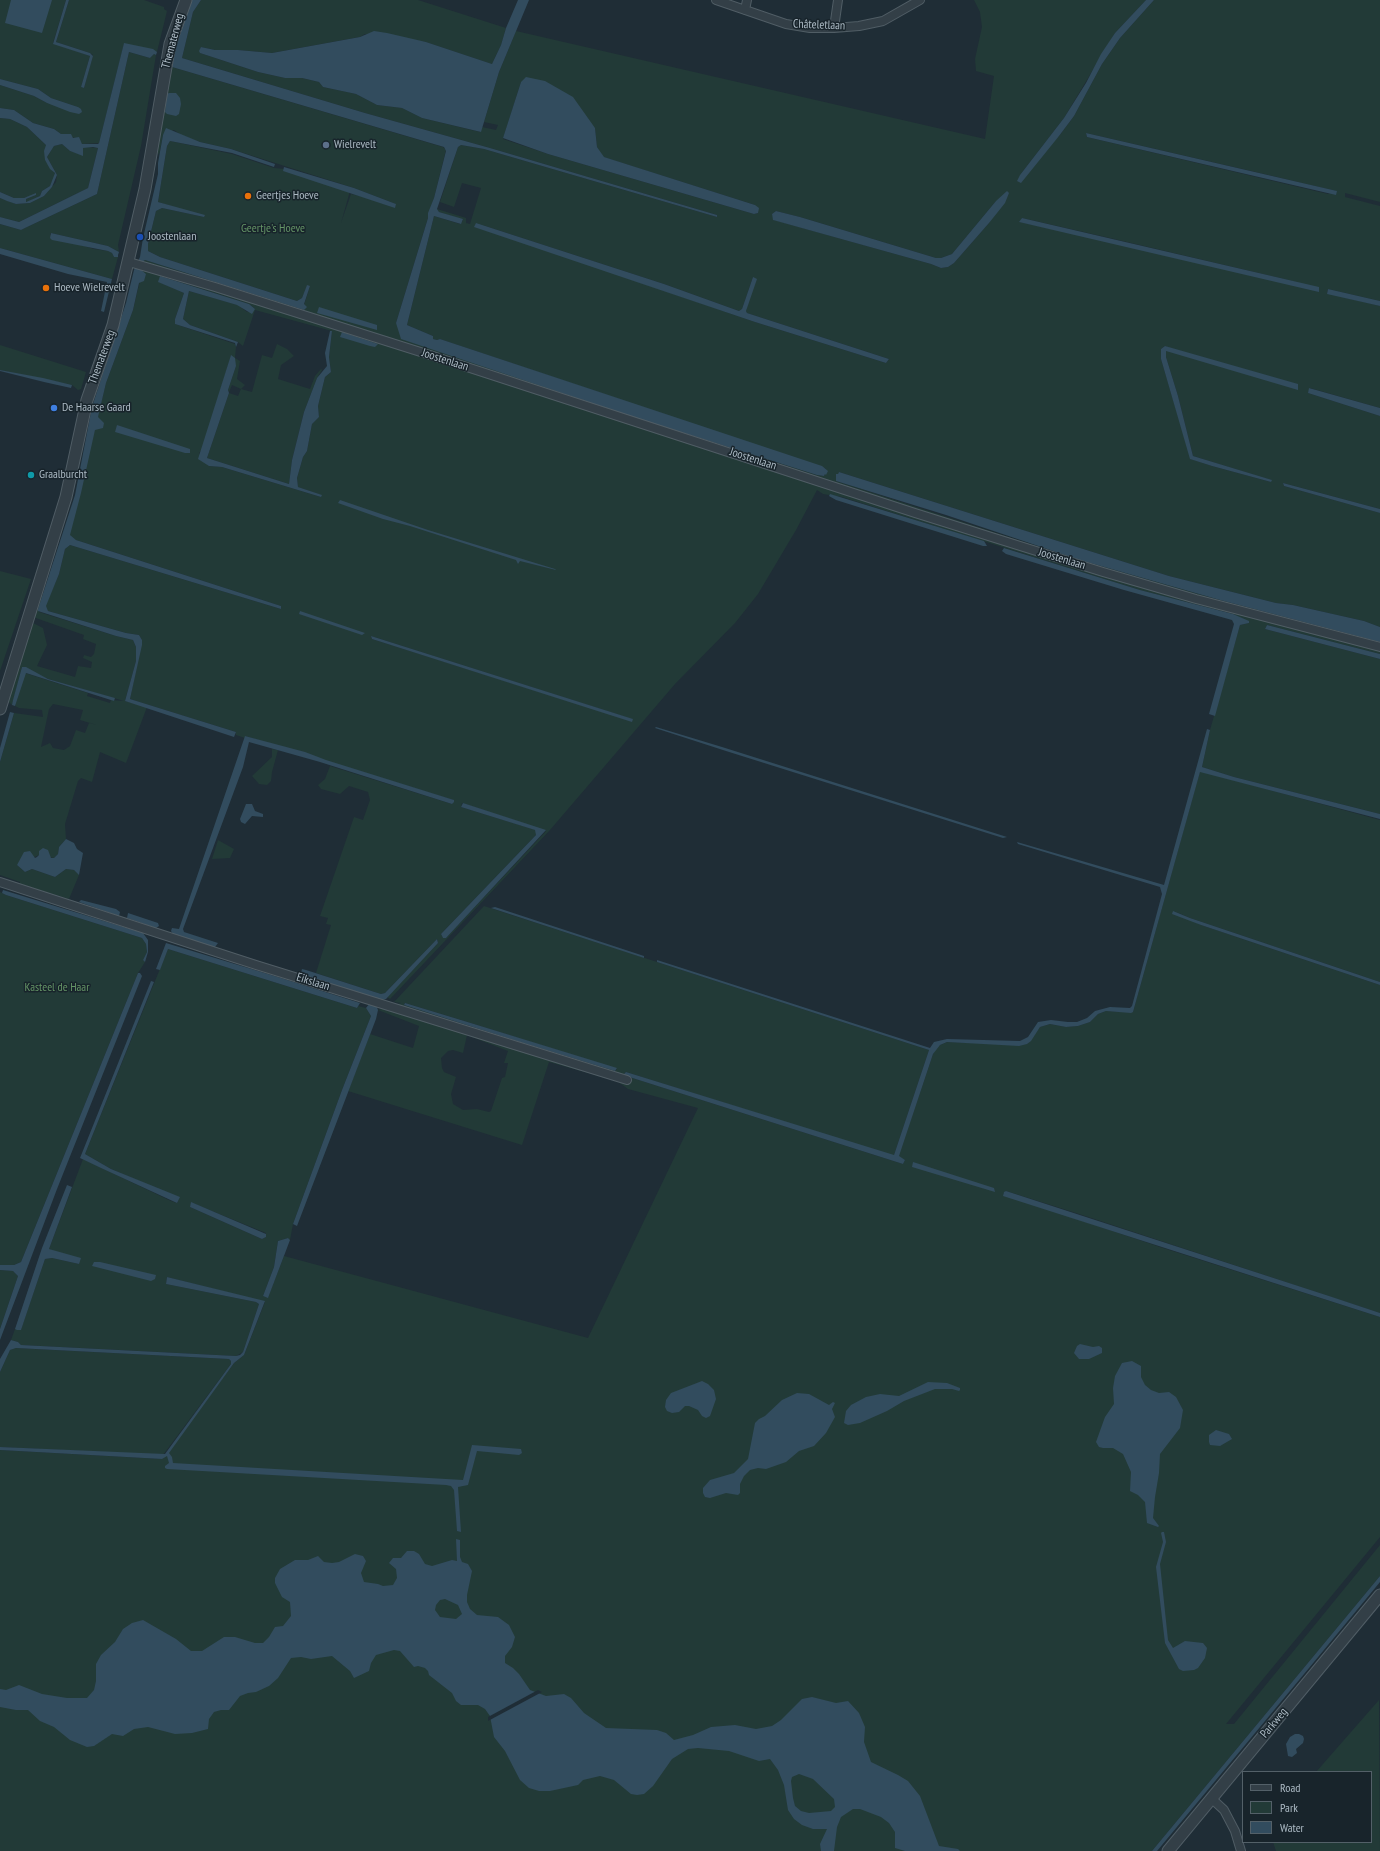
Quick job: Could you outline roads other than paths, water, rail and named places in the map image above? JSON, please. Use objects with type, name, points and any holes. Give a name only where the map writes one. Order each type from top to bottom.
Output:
[{"type":"street","name":"Thematerweg","points":[[0,709],[58,525],[68,488],[86,400],[113,325],[132,263],[170,44],[186,0]]},
{"type":"street","name":"Châteletlaan","points":[[716,0],[786,24],[810,28],[860,26],[883,21],[920,0]]},
{"type":"street","points":[[745,10],[747,0]]},
{"type":"street","points":[[834,28],[838,0]]},
{"type":"street","name":"Joostenlaan","points":[[132,263],[437,358],[914,513],[1103,572],[1196,599],[1380,647]]},
{"type":"street","name":"Eikslaan","points":[[0,882],[256,965],[627,1080]]},
{"type":"street","name":"Parkweg","points":[[1168,1851],[1380,1595]]},
{"type":"street","points":[[1211,1798],[1224,1810],[1235,1831],[1241,1851]]},
{"type":"water","points":[[11,0],[52,0],[42,33],[5,23]]},
{"type":"water","points":[[66,0],[69,0],[56,42],[90,53],[93,56],[84,88],[81,87],[90,56],[53,44]]},
{"type":"water","points":[[192,0],[201,0],[193,12],[182,58],[365,113],[717,215],[717,217],[484,149],[461,145],[458,147],[437,209],[439,212],[463,219],[461,224],[434,216],[407,325],[433,336],[433,339],[440,339],[822,466],[828,471],[826,475],[817,475],[633,417],[401,339],[396,323],[428,218],[428,213],[434,198],[446,151],[444,147],[172,67],[179,33]]},
{"type":"water","points":[[518,0],[529,0],[499,72],[481,132],[422,118],[402,108],[377,105],[356,94],[323,87],[319,82],[302,78],[285,78],[258,72],[200,53],[199,51],[201,47],[215,50],[238,50],[272,53],[360,37],[374,31],[426,42],[492,64]]},
{"type":"water","points":[[1146,0],[1154,0],[1120,38],[1102,64],[1074,116],[1021,183],[1017,181],[1064,118],[1086,83],[1101,54],[1115,33]]},
{"type":"water","points":[[124,43],[153,49],[157,52],[156,55],[154,54],[150,58],[129,52],[97,194],[21,230],[0,224],[0,217],[19,222],[88,188],[98,148],[83,148],[83,156],[70,151],[62,144],[54,146],[47,157],[57,175],[52,187],[44,196],[30,203],[16,204],[7,201],[0,198],[0,192],[14,198],[24,198],[36,193],[36,195],[26,199],[26,202],[40,196],[42,191],[50,186],[55,173],[50,169],[45,160],[44,151],[46,145],[27,127],[10,119],[0,118],[0,108],[14,110],[33,123],[54,129],[61,134],[71,134],[73,138],[79,137],[82,144],[98,144]]},
{"type":"water","points":[[526,77],[545,81],[573,97],[595,128],[597,147],[604,157],[755,205],[759,208],[758,213],[754,214],[548,154],[503,138],[521,82]]},
{"type":"water","points":[[0,79],[38,89],[51,98],[78,107],[82,112],[79,114],[70,112],[34,96],[0,85]]},
{"type":"water","points":[[176,93],[180,98],[181,104],[179,114],[176,116],[165,112],[167,94]]},
{"type":"water","points":[[166,128],[200,142],[231,149],[275,164],[274,167],[232,153],[170,141],[167,146],[158,202],[205,215],[204,217],[162,208],[156,211],[148,244],[148,251],[160,257],[297,301],[302,298],[307,285],[310,286],[304,304],[307,307],[304,310],[145,260],[142,262],[140,269],[146,274],[144,281],[139,283],[133,310],[106,383],[98,417],[104,423],[103,428],[95,430],[70,535],[76,540],[281,606],[281,609],[70,545],[65,549],[59,574],[46,606],[48,611],[126,633],[139,635],[142,640],[142,645],[130,699],[236,732],[234,737],[125,701],[136,661],[136,647],[133,640],[38,611],[75,495],[92,407],[126,303],[134,270],[140,257],[158,174],[158,163],[163,135]]},
{"type":"water","points":[[1086,133],[1337,191],[1336,195],[1087,137]]},
{"type":"water","points":[[284,167],[354,188],[396,204],[395,208],[283,171]]},
{"type":"water","points":[[1007,191],[1009,193],[1005,203],[989,223],[954,263],[948,267],[941,268],[773,220],[772,214],[776,211],[800,217],[936,258],[941,258],[952,254],[996,201]]},
{"type":"water","points":[[1022,218],[1319,287],[1319,292],[1019,222]]},
{"type":"water","points":[[476,223],[664,284],[739,311],[742,309],[753,277],[757,279],[746,311],[747,313],[889,359],[886,363],[755,322],[474,227]]},
{"type":"water","points":[[51,233],[108,246],[119,252],[118,257],[114,257],[112,253],[108,251],[52,240],[50,238]]},
{"type":"water","points":[[0,248],[112,279],[104,312],[101,311],[107,282],[68,274],[0,254]]},
{"type":"water","points":[[160,276],[249,304],[255,309],[252,314],[237,305],[189,291],[183,319],[190,325],[238,342],[236,347],[235,343],[175,324],[175,319],[184,293],[158,282]]},
{"type":"water","points":[[1328,289],[1380,301],[1380,306],[1327,294]]},
{"type":"water","points":[[319,307],[377,325],[377,330],[317,313]]},
{"type":"water","points":[[330,331],[332,331],[329,357],[331,372],[325,377],[318,406],[319,417],[312,424],[307,451],[303,457],[297,478],[298,487],[322,495],[321,497],[222,467],[209,466],[198,459],[231,355],[235,358],[236,366],[228,390],[229,393],[207,458],[289,484],[292,460],[304,412],[317,378],[327,366],[325,353]]},
{"type":"water","points":[[342,332],[378,344],[375,347],[340,337]]},
{"type":"water","points":[[1165,346],[1298,384],[1298,390],[1166,351],[1166,357],[1178,396],[1193,456],[1272,480],[1271,482],[1190,459],[1161,359],[1161,349]]},
{"type":"water","points":[[0,370],[43,378],[72,385],[71,388]]},
{"type":"water","points":[[1309,388],[1380,408],[1380,416],[1308,393]]},
{"type":"water","points":[[117,425],[190,449],[190,453],[185,453],[115,432]]},
{"type":"water","points":[[839,472],[1169,576],[1276,603],[1293,605],[1364,621],[1380,627],[1380,642],[1220,600],[1080,560],[946,515],[836,481],[836,474]]},
{"type":"water","points":[[1283,483],[1380,509],[1380,513],[1284,486]]},
{"type":"water","points":[[830,494],[984,541],[987,546],[836,500],[829,496]]},
{"type":"water","points":[[340,500],[428,530],[556,570],[520,561],[518,564],[516,560],[410,526],[383,519],[338,503]]},
{"type":"water","points":[[1004,548],[1140,590],[1233,614],[1249,621],[1249,623],[1240,625],[1215,716],[1209,714],[1234,624],[1232,620],[1124,590],[1006,554],[1002,551]]},
{"type":"water","points":[[300,611],[365,633],[362,635],[299,614]]},
{"type":"water","points":[[1267,625],[1380,654],[1380,659],[1265,629]]},
{"type":"water","points":[[371,636],[633,719],[632,722],[372,639]]},
{"type":"water","points":[[22,667],[26,667],[48,679],[115,698],[114,701],[26,673],[15,706],[12,705]]},
{"type":"water","points":[[10,712],[14,713],[0,762],[0,748]]},
{"type":"water","points":[[656,727],[1007,837],[1003,838],[726,751],[655,728]]},
{"type":"water","points":[[1207,729],[1210,730],[1202,767],[1234,777],[1380,814],[1380,819],[1200,772],[1133,1012],[1106,1011],[1098,1014],[1090,1022],[1078,1026],[1066,1027],[1050,1024],[1040,1027],[1031,1041],[1027,1044],[1019,1046],[947,1042],[940,1045],[933,1054],[899,1156],[905,1160],[903,1164],[623,1075],[626,1072],[894,1155],[929,1050],[657,962],[657,960],[930,1048],[934,1042],[947,1039],[1020,1041],[1028,1037],[1038,1022],[1051,1020],[1077,1022],[1087,1018],[1095,1011],[1110,1007],[1130,1008],[1132,1006],[1162,894],[1160,887],[1018,844],[1017,842],[1164,885]]},
{"type":"water","points":[[245,736],[305,752],[454,800],[454,802],[452,804],[320,762],[249,742],[243,767],[183,929],[184,932],[218,943],[215,947],[211,947],[173,934],[171,931],[172,928],[179,929]]},
{"type":"water","points":[[463,803],[546,830],[446,938],[443,938],[441,934],[536,835],[535,830],[461,807]]},
{"type":"water","points":[[246,804],[252,804],[255,811],[263,814],[263,817],[252,816],[245,824],[241,822],[240,819]]},
{"type":"water","points":[[66,839],[74,843],[77,849],[83,853],[79,875],[74,870],[66,869],[55,877],[32,869],[25,872],[17,865],[24,852],[30,851],[35,858],[39,855],[39,851],[43,848],[48,850],[51,858],[54,858],[58,854],[59,847]]},
{"type":"water","points":[[3,890],[143,933],[148,940],[148,952],[145,962],[143,960],[147,952],[146,944],[142,938],[6,895],[2,893]]},
{"type":"water","points":[[81,900],[116,909],[120,912],[119,916],[79,902]]},
{"type":"water","points":[[495,907],[644,956],[644,958],[491,908]]},
{"type":"water","points":[[1173,911],[1380,982],[1380,985],[1201,925],[1172,914]]},
{"type":"water","points":[[128,913],[158,923],[159,926],[156,928],[127,918]]},
{"type":"water","points":[[437,939],[438,943],[386,999],[382,1000],[304,976],[301,973],[302,969],[381,994],[385,993]]},
{"type":"water","points":[[166,943],[360,1003],[357,1008],[168,949],[160,970],[156,969]]},
{"type":"water","points":[[138,973],[142,976],[57,1189],[0,1340],[0,1329],[18,1276],[13,1271],[0,1270],[0,1265],[14,1265],[21,1262]]},
{"type":"water","points":[[151,981],[154,982],[85,1154],[111,1169],[180,1197],[177,1203],[80,1158]]},
{"type":"water","points":[[370,1003],[376,1005],[378,1010],[376,1019],[297,1226],[293,1224],[371,1016],[366,1008]]},
{"type":"water","points":[[405,1003],[617,1068],[615,1071],[520,1042],[404,1005]]},
{"type":"water","points":[[913,1162],[994,1188],[995,1192],[912,1167]]},
{"type":"water","points":[[67,1185],[72,1187],[49,1249],[81,1258],[79,1264],[52,1258],[45,1259],[21,1330],[17,1330],[15,1329],[42,1248]]},
{"type":"water","points":[[1006,1191],[1380,1313],[1380,1317],[1003,1196],[1004,1192]]},
{"type":"water","points":[[191,1202],[266,1234],[266,1237],[262,1239],[190,1207]]},
{"type":"water","points":[[288,1238],[290,1240],[268,1298],[263,1296],[274,1267],[278,1241]]},
{"type":"water","points":[[94,1262],[100,1262],[156,1275],[155,1279],[151,1281],[92,1266]]},
{"type":"water","points":[[167,1277],[265,1301],[244,1355],[234,1363],[169,1453],[172,1457],[173,1463],[463,1480],[472,1445],[521,1449],[522,1453],[519,1455],[477,1451],[468,1485],[458,1487],[461,1532],[457,1531],[454,1490],[451,1486],[446,1485],[167,1469],[165,1466],[169,1463],[167,1456],[162,1459],[0,1450],[0,1447],[165,1454],[231,1364],[229,1359],[16,1348],[10,1350],[0,1372],[0,1359],[11,1340],[18,1342],[21,1345],[240,1355],[243,1352],[259,1304],[256,1302],[166,1284]]},
{"type":"water","points":[[1080,1344],[1093,1347],[1099,1346],[1102,1348],[1102,1353],[1089,1359],[1079,1359],[1074,1353],[1077,1346]]},
{"type":"water","points":[[1132,1361],[1141,1366],[1141,1377],[1145,1385],[1151,1390],[1159,1393],[1169,1392],[1176,1397],[1183,1410],[1180,1428],[1160,1454],[1153,1518],[1159,1526],[1158,1527],[1147,1523],[1145,1502],[1138,1495],[1130,1491],[1131,1472],[1123,1454],[1113,1448],[1099,1447],[1096,1442],[1105,1417],[1114,1404],[1113,1388],[1115,1376],[1122,1363]]},
{"type":"water","points":[[702,1381],[714,1390],[716,1399],[710,1416],[706,1418],[702,1416],[698,1410],[689,1406],[685,1406],[679,1412],[672,1413],[667,1411],[665,1407],[666,1400],[671,1393]]},
{"type":"water","points":[[928,1382],[947,1383],[960,1388],[960,1390],[935,1389],[904,1401],[887,1411],[860,1423],[848,1425],[844,1423],[846,1411],[851,1405],[866,1397],[880,1394],[899,1396]]},
{"type":"water","points":[[797,1393],[809,1394],[829,1405],[833,1402],[835,1403],[832,1409],[835,1417],[826,1433],[814,1446],[799,1451],[786,1462],[766,1469],[758,1468],[750,1470],[744,1476],[740,1484],[740,1493],[738,1495],[726,1493],[710,1498],[705,1497],[703,1488],[710,1480],[734,1473],[748,1459],[755,1423],[782,1400]]},
{"type":"water","points":[[1216,1430],[1229,1434],[1232,1439],[1220,1446],[1210,1445],[1209,1435]]},
{"type":"water","points":[[1162,1532],[1164,1532],[1166,1542],[1160,1564],[1168,1640],[1173,1648],[1185,1641],[1203,1643],[1207,1648],[1205,1658],[1198,1668],[1194,1670],[1183,1671],[1179,1669],[1165,1643],[1156,1567],[1163,1542]]},
{"type":"water","points":[[456,1539],[460,1540],[460,1557],[462,1562],[468,1564],[472,1571],[467,1595],[467,1602],[470,1609],[477,1615],[498,1617],[509,1625],[515,1637],[512,1647],[505,1656],[505,1663],[519,1674],[530,1690],[546,1696],[564,1694],[571,1698],[584,1713],[606,1728],[657,1730],[666,1733],[674,1740],[693,1735],[711,1727],[735,1725],[756,1729],[772,1726],[781,1720],[802,1699],[812,1697],[836,1703],[848,1701],[859,1713],[865,1727],[864,1742],[871,1762],[908,1781],[920,1796],[939,1846],[958,1849],[960,1851],[905,1851],[895,1848],[895,1832],[889,1823],[881,1817],[860,1809],[853,1809],[841,1817],[837,1827],[834,1851],[821,1851],[820,1844],[827,1829],[813,1829],[802,1825],[794,1819],[788,1810],[784,1785],[778,1770],[770,1759],[759,1761],[729,1751],[698,1748],[688,1749],[672,1759],[653,1786],[644,1794],[631,1794],[614,1780],[600,1776],[583,1780],[578,1785],[550,1791],[539,1791],[529,1788],[520,1780],[505,1751],[494,1737],[490,1716],[485,1709],[478,1705],[461,1705],[456,1701],[452,1693],[429,1675],[425,1668],[418,1666],[414,1667],[400,1651],[394,1650],[376,1655],[371,1663],[369,1671],[354,1678],[350,1671],[332,1656],[311,1659],[301,1657],[291,1658],[278,1678],[269,1686],[256,1692],[240,1696],[229,1710],[214,1712],[209,1719],[208,1729],[192,1733],[175,1734],[148,1727],[134,1729],[123,1736],[112,1734],[94,1746],[87,1747],[70,1740],[54,1727],[40,1721],[28,1710],[16,1710],[0,1707],[0,1689],[6,1690],[19,1685],[42,1694],[67,1698],[87,1698],[94,1690],[96,1681],[96,1664],[101,1655],[115,1642],[123,1629],[132,1623],[143,1620],[176,1639],[191,1651],[202,1651],[224,1637],[235,1637],[255,1643],[263,1643],[275,1627],[283,1626],[291,1616],[290,1602],[282,1597],[275,1583],[275,1578],[280,1569],[295,1560],[308,1560],[318,1556],[324,1562],[332,1563],[339,1562],[355,1554],[363,1556],[366,1561],[361,1573],[364,1582],[383,1586],[393,1585],[397,1578],[396,1569],[389,1563],[393,1558],[401,1558],[407,1551],[414,1551],[419,1554],[425,1564],[432,1566],[452,1560],[457,1561]],"holes":[[[445,1599],[458,1605],[462,1614],[456,1619],[440,1617],[435,1610],[436,1605],[440,1600]],[[799,1774],[813,1779],[834,1799],[835,1807],[831,1811],[809,1813],[801,1811],[795,1806],[791,1781],[792,1777]]]},
{"type":"water","points":[[1380,1576],[1380,1582],[1309,1668],[1157,1851],[1152,1851]]},
{"type":"water","points":[[1295,1734],[1303,1736],[1304,1739],[1303,1743],[1296,1749],[1297,1753],[1292,1757],[1288,1756],[1286,1744],[1290,1737]]},
{"type":"place","name":"Wielrevelt","points":[[326,145]]},
{"type":"place","name":"Geertjes Hoeve","points":[[248,196]]},
{"type":"place","name":"Joostenlaan","points":[[140,237]]},
{"type":"place","name":"Hoeve Wielrevelt","points":[[46,288]]},
{"type":"place","name":"De Haarse Gaard","points":[[54,408]]},
{"type":"place","name":"Graalburcht","points":[[31,475]]},
{"type":"park label","name":"Geertje's Hoeve","points":[[273,229]]},
{"type":"park label","name":"Kasteel de Haar","points":[[57,988]]}]
